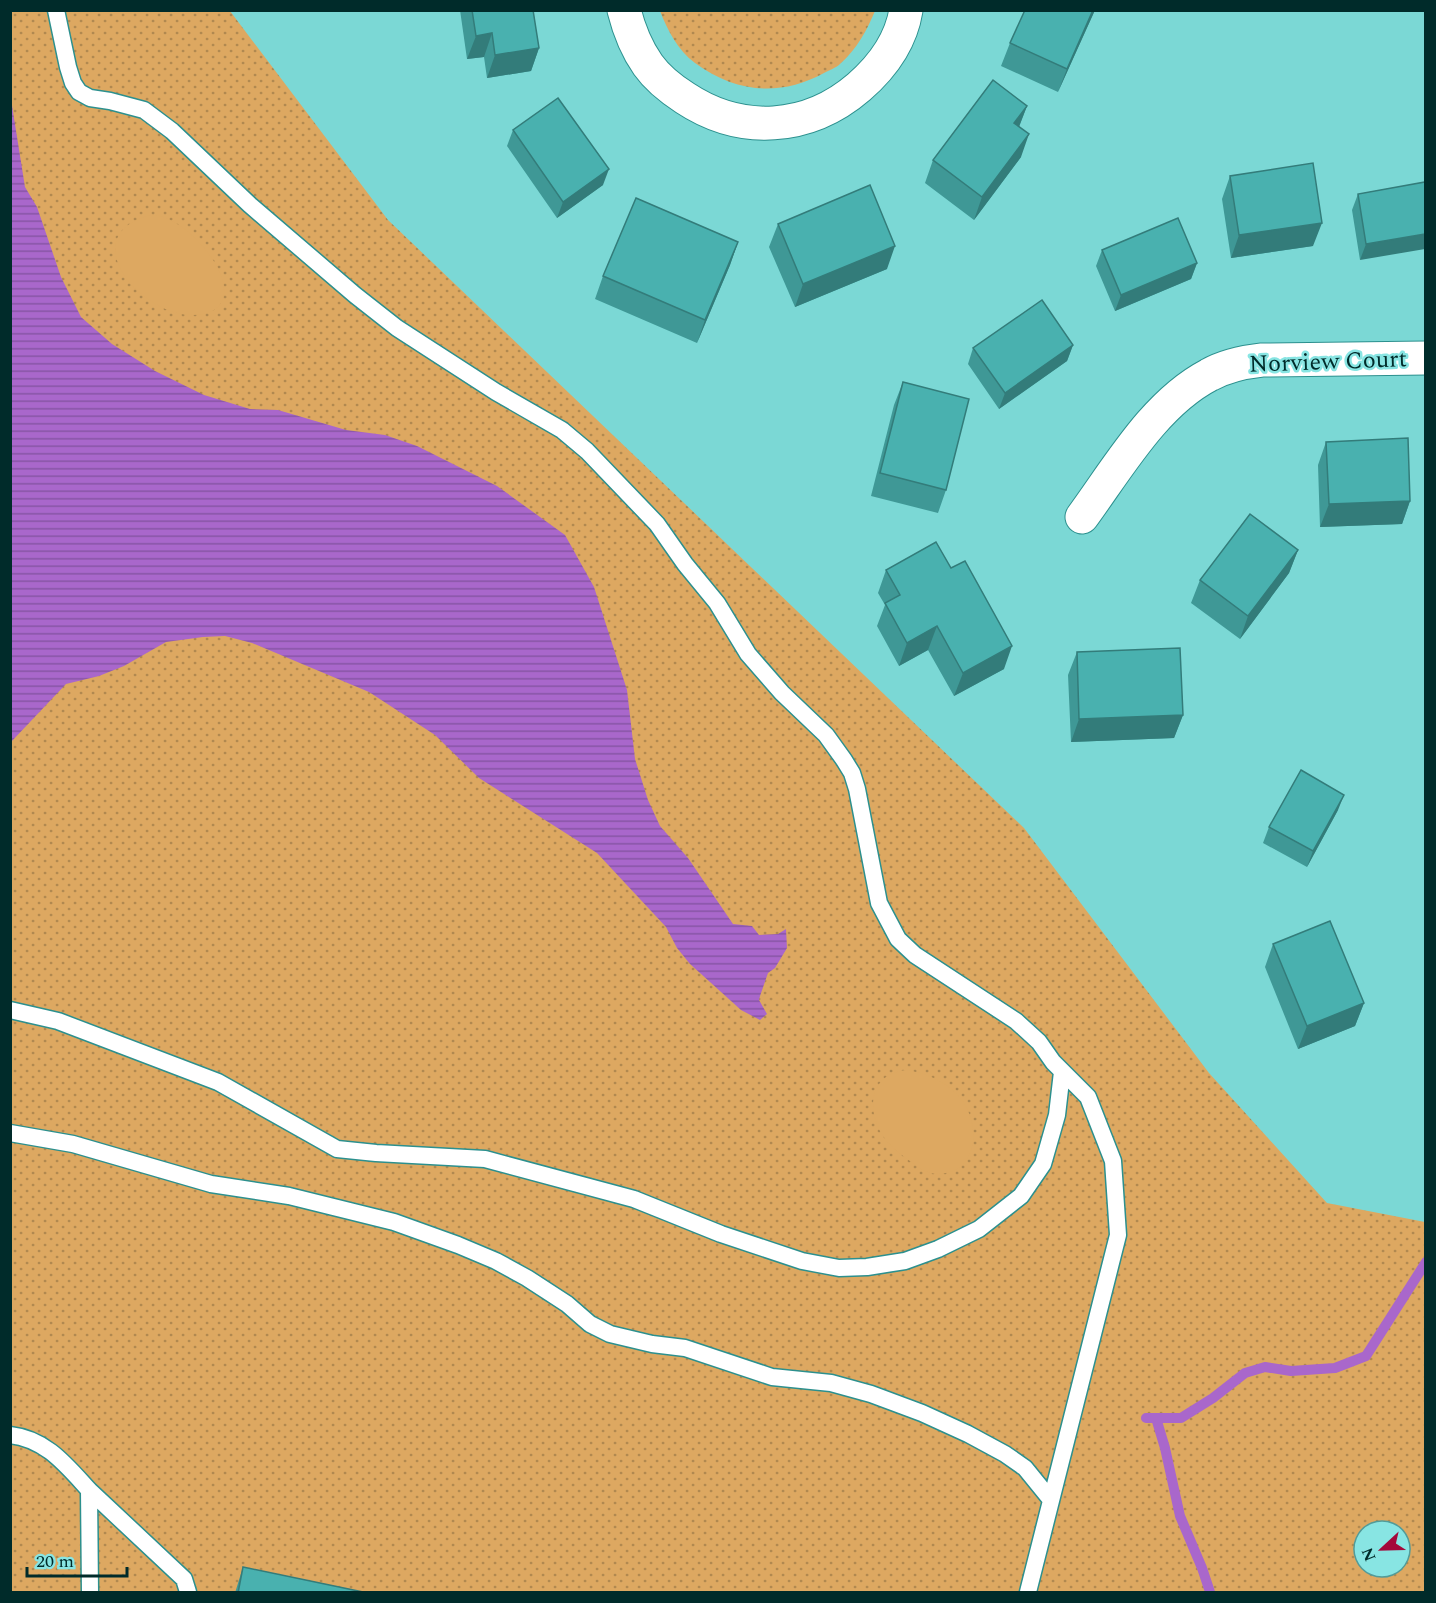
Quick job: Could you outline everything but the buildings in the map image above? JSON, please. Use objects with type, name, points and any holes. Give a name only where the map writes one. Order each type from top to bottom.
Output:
[{"type":"street","points":[[624,10],[633,40],[649,65],[669,88],[704,110],[732,120],[755,123],[790,121],[818,113],[844,100],[875,74],[891,50],[906,10]]},
{"type":"street","name":"Norview Court","points":[[1082,517],[1149,426],[1181,393],[1210,374],[1242,363],[1262,360],[1425,358]]},
{"type":"lane","points":[[56,10],[68,67],[73,83],[80,92],[90,98],[144,110],[172,131],[250,205],[355,295],[442,357],[562,430],[657,524],[685,564],[717,603],[748,654],[782,693],[826,735],[852,773],[879,903],[898,939],[915,955],[1016,1021],[1039,1042],[1053,1062],[1088,1097],[1113,1161],[1118,1235],[1028,1593]]},
{"type":"lane","points":[[10,1010],[58,1021],[218,1082],[337,1149],[376,1154],[485,1159],[634,1199],[721,1234],[802,1261],[839,1268],[867,1268],[904,1261],[938,1249],[979,1230],[1021,1196],[1043,1164],[1057,1115],[1062,1072]]},
{"type":"lane","points":[[10,1132],[73,1144],[211,1184],[289,1196],[394,1222],[496,1261],[527,1278],[567,1304],[590,1324],[610,1334],[685,1348],[772,1377],[831,1383],[871,1394],[922,1413],[1005,1454],[1025,1468],[1051,1500]]},
{"type":"lane","points":[[10,1435],[22,1436],[57,1456],[89,1490],[184,1579],[188,1593]]},
{"type":"lane","points":[[89,1490],[90,1593]]},
{"type":"shaded area","points":[[11,11],[230,11],[388,220],[1024,828],[1209,1073],[1327,1203],[1425,1222],[1425,1592],[11,1592]]},
{"type":"shaded area","points":[[660,11],[875,11],[856,46],[838,65],[808,81],[791,86],[758,88],[726,81],[695,63],[678,46]]},
{"type":"shaded area","points":[[10,93],[25,187],[37,207],[61,277],[81,317],[112,344],[155,371],[204,395],[250,409],[278,410],[346,430],[385,435],[417,446],[497,486],[565,535],[594,587],[627,690],[635,759],[648,800],[660,826],[688,858],[733,924],[752,926],[759,935],[778,934],[786,929],[787,948],[775,968],[768,973],[760,996],[759,1000],[767,1014],[760,1020],[741,1010],[690,964],[677,948],[666,927],[597,853],[479,778],[435,735],[369,692],[252,643],[225,636],[166,642],[124,666],[99,676],[66,684],[11,742]]},
{"type":"shaded area","points":[[151,215],[168,219],[185,229],[213,260],[222,278],[224,294],[218,307],[203,314],[182,314],[160,307],[140,293],[125,277],[116,259],[116,241],[127,226]]},
{"type":"shaded area","points":[[907,1070],[921,1073],[945,1084],[964,1103],[970,1116],[973,1142],[970,1154],[963,1164],[953,1171],[935,1174],[920,1168],[892,1146],[878,1126],[873,1104],[878,1085],[894,1073]]},
{"type":"waterway","points":[[1146,1418],[1181,1418],[1213,1398],[1245,1373],[1265,1367],[1291,1371],[1335,1368],[1366,1356],[1426,1262]]},
{"type":"waterway","points":[[1156,1418],[1180,1516],[1210,1592]]}]
